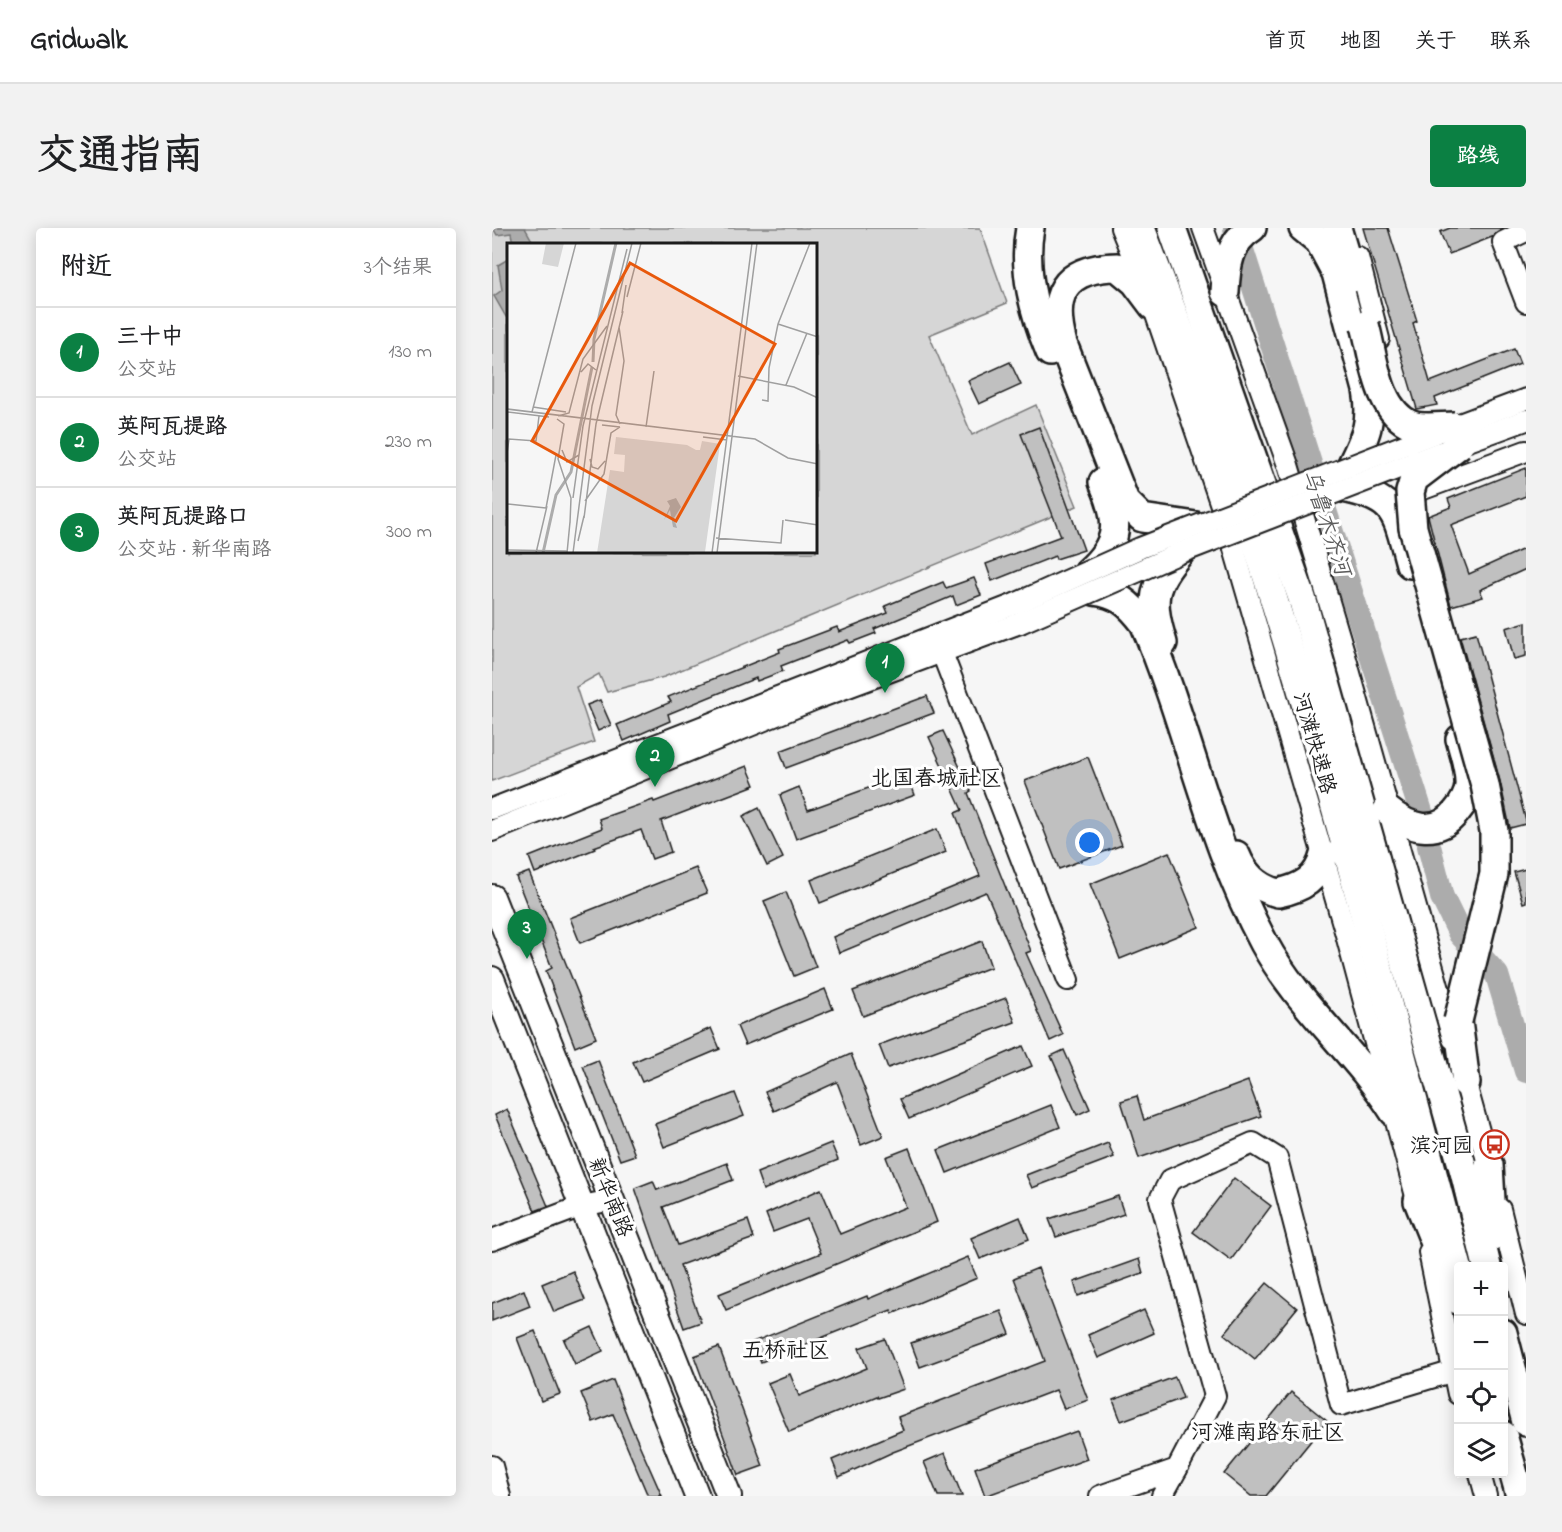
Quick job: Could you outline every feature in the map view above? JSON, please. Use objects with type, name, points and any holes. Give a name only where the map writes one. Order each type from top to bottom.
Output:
[{"type":"highway","points":[[1030,228],[1027,264],[1030,289],[1125,501],[1142,518],[1196,526]]},
{"type":"highway","name":"河滩快速路","points":[[1141,228],[1216,424],[1260,556],[1351,870],[1457,1262]]},
{"type":"highway","name":"河滩快速路","points":[[1172,228],[1302,598],[1464,1172],[1486,1262]]},
{"type":"highway","points":[[1225,292],[1230,252],[1245,232],[1252,228]]},
{"type":"highway","points":[[1303,228],[1319,242],[1336,273],[1385,398],[1397,417],[1414,426],[1457,435]]},
{"type":"highway","points":[[1337,228],[1358,326],[1370,408],[1368,429],[1347,477],[1368,493],[1385,501],[1400,530],[1467,766],[1469,786],[1466,798],[1452,819],[1433,829],[1408,824],[1387,810]]},
{"type":"highway","points":[[1153,306],[1135,282],[1117,267],[1099,267],[1080,272],[1068,284],[1058,305],[1061,359],[1114,508],[1114,537],[1091,582],[1125,600],[1144,623],[1224,841],[1248,876],[1267,890],[1278,893],[1311,881],[1320,871],[1324,855]]},
{"type":"highway","points":[[1457,435],[1414,479],[1410,492],[1413,528],[1485,785],[1494,831],[1494,874],[1458,1021],[1466,1083]]},
{"type":"highway","points":[[1180,553],[1158,582],[1155,600],[1157,624],[1248,913],[1284,977],[1365,1070],[1394,1112]]},
{"type":"highway","points":[[1489,1165],[1491,1219],[1496,1262]]},
{"type":"highway","points":[[1418,1201],[1454,1290]]},
{"type":"highway","points":[[1504,1316],[1510,1361]]},
{"type":"highway","points":[[1508,1353],[1526,1422]]},
{"type":"highway","points":[[1508,1452],[1520,1496]]},
{"type":"main road","name":"新华南路","points":[[492,897],[729,1496]]},
{"type":"main road","name":"新华南路","points":[[492,979],[697,1496]]},
{"type":"street","points":[[1121,228],[1153,306],[1224,514],[1324,855],[1418,1201],[1454,1371],[1341,1405],[1277,1158],[1253,1143],[1170,1180],[1160,1199],[1215,1396],[1162,1496]]},
{"type":"street","points":[[1203,228],[1288,465],[1344,652],[1489,1165],[1526,1314]]},
{"type":"street","points":[[1351,228],[1381,349],[1423,489],[1526,451]]},
{"type":"street","points":[[1526,231],[1503,242],[1526,302]]},
{"type":"street","points":[[1091,582],[1196,526],[1347,477],[1457,435],[1526,399]]},
{"type":"street","points":[[1457,435],[1526,420]]},
{"type":"street","points":[[492,808],[1018,613],[1091,582],[1180,553],[1347,477]]},
{"type":"street","points":[[492,831],[816,699],[942,653],[1018,613]]},
{"type":"street","points":[[942,653],[1068,980]]},
{"type":"street","points":[[492,1240],[582,1206],[612,1200]]},
{"type":"street","points":[[492,1466],[500,1496]]},
{"type":"street","points":[[1100,1496],[1177,1469]]},
{"type":"street","points":[[1481,1478],[1486,1496]]},
{"type":"shaded area","points":[[492,228],[980,228],[1007,303],[929,335],[972,435],[1036,405],[1077,506],[664,677],[607,692],[599,674],[576,687],[594,742],[492,781]]},
{"type":"shaded area","points":[[493,228],[525,228],[533,243],[513,243],[511,233],[497,235]]},
{"type":"shaded area","points":[[507,260],[506,317],[494,296],[502,290],[498,265]]},
{"type":"building","points":[[1363,228],[1388,228],[1417,321],[1413,323],[1430,382],[1514,349],[1520,364],[1435,398],[1437,405],[1417,409]]},
{"type":"building","points":[[1450,228],[1504,228],[1492,237],[1449,254],[1440,232]]},
{"type":"building","points":[[1010,362],[1021,385],[979,404],[968,381]]},
{"type":"building","points":[[1039,427],[1084,550],[1056,559],[1055,556],[992,581],[986,564],[1061,536],[1021,434]]},
{"type":"building","points":[[1526,468],[1526,496],[1451,525],[1469,574],[1526,548],[1526,569],[1480,590],[1483,597],[1451,606],[1428,516],[1451,507],[1448,499]]},
{"type":"building","points":[[974,578],[981,595],[956,605],[953,596],[874,629],[876,633],[850,643],[848,640],[781,666],[783,671],[757,681],[756,678],[668,714],[670,721],[624,741],[617,725],[671,702],[668,697],[780,652],[779,649],[837,627],[839,632],[888,613],[885,606],[943,582],[946,588]]},
{"type":"building","points":[[1526,622],[1526,656],[1514,659],[1506,628]]},
{"type":"building","points":[[1476,633],[1526,821],[1526,824],[1510,828],[1500,781],[1460,637]]},
{"type":"building","points":[[927,696],[934,713],[786,768],[780,751]]},
{"type":"building","points":[[600,700],[611,725],[598,731],[587,705]]},
{"type":"building","points":[[943,731],[971,791],[968,793],[1031,951],[1026,953],[1063,1035],[1050,1041],[986,892],[839,953],[833,937],[980,876],[955,813],[962,810],[929,737]]},
{"type":"building","points":[[1088,757],[1122,845],[1059,869],[1025,781]]},
{"type":"building","points":[[747,766],[755,785],[661,821],[671,852],[652,859],[641,830],[594,847],[595,849],[535,873],[529,857],[602,828],[599,819],[653,800],[654,802]]},
{"type":"building","points":[[907,774],[915,795],[796,839],[780,795],[799,787],[808,810]]},
{"type":"building","points":[[759,808],[783,858],[767,866],[743,816]]},
{"type":"building","points":[[937,829],[946,852],[820,903],[811,880]]},
{"type":"building","points":[[1169,852],[1199,927],[1120,959],[1090,884]]},
{"type":"building","points":[[696,868],[707,893],[580,943],[570,918]]},
{"type":"building","points":[[1526,869],[1526,902],[1523,903],[1514,872]]},
{"type":"building","points":[[529,872],[596,1038],[575,1047],[546,971],[552,968],[516,877]]},
{"type":"building","points":[[786,892],[816,967],[794,976],[764,901]]},
{"type":"building","points":[[982,941],[991,967],[863,1016],[853,991]]},
{"type":"building","points":[[825,989],[833,1009],[745,1045],[737,1026]]},
{"type":"building","points":[[1006,998],[1015,1022],[888,1068],[879,1045]]},
{"type":"building","points":[[711,1028],[720,1049],[642,1082],[633,1062]]},
{"type":"building","points":[[1023,1046],[1032,1066],[909,1119],[900,1099]]},
{"type":"building","points":[[1064,1050],[1090,1109],[1077,1115],[1051,1056]]},
{"type":"building","points":[[851,1054],[883,1136],[861,1145],[837,1082],[774,1111],[765,1092]]},
{"type":"building","points":[[598,1060],[635,1155],[620,1160],[583,1066]]},
{"type":"building","points":[[1248,1081],[1261,1116],[1139,1158],[1121,1101],[1137,1096],[1144,1120]]},
{"type":"building","points":[[735,1093],[744,1116],[664,1147],[655,1124]]},
{"type":"building","points":[[1051,1105],[1060,1127],[947,1173],[938,1150]]},
{"type":"building","points":[[507,1109],[548,1206],[535,1211],[495,1115]]},
{"type":"building","points":[[831,1143],[838,1160],[763,1190],[757,1173]]},
{"type":"building","points":[[1108,1143],[1114,1157],[1032,1188],[1026,1175]]},
{"type":"building","points":[[909,1148],[937,1222],[726,1310],[719,1294],[821,1253],[807,1219],[773,1232],[766,1214],[821,1189],[840,1234],[906,1207],[886,1157]]},
{"type":"building","points":[[727,1163],[733,1180],[663,1207],[678,1245],[748,1220],[754,1238],[680,1265],[701,1322],[684,1328],[635,1188],[653,1181],[657,1190]]},
{"type":"building","points":[[1234,1178],[1271,1206],[1231,1260],[1193,1232]]},
{"type":"building","points":[[1118,1196],[1124,1214],[1056,1237],[1049,1219]]},
{"type":"building","points":[[1020,1217],[1029,1239],[980,1259],[971,1238]]},
{"type":"building","points":[[968,1257],[977,1278],[892,1314],[891,1310],[761,1362],[753,1342],[867,1296],[868,1299]]},
{"type":"building","points":[[1139,1259],[1143,1273],[1078,1296],[1074,1282]]},
{"type":"building","points":[[1038,1268],[1088,1400],[1064,1409],[1056,1390],[893,1452],[839,1477],[832,1460],[903,1430],[898,1417],[1045,1361],[1014,1278]]},
{"type":"building","points":[[573,1271],[585,1300],[554,1312],[542,1284]]},
{"type":"building","points":[[1267,1283],[1297,1308],[1255,1359],[1224,1334]]},
{"type":"building","points":[[524,1290],[530,1306],[492,1321],[492,1303]]},
{"type":"building","points":[[1144,1310],[1154,1333],[1098,1358],[1088,1335]]},
{"type":"building","points":[[1001,1311],[1010,1334],[920,1367],[911,1343]]},
{"type":"building","points":[[592,1327],[603,1351],[575,1364],[564,1340]]},
{"type":"building","points":[[535,1331],[560,1394],[541,1401],[517,1338]]},
{"type":"building","points":[[885,1339],[904,1389],[878,1398],[877,1396],[789,1432],[768,1383],[790,1374],[799,1396],[867,1368],[859,1348]]},
{"type":"building","points":[[719,1347],[763,1466],[738,1475],[694,1356]]},
{"type":"building","points":[[1175,1377],[1183,1398],[1121,1421],[1113,1400]]},
{"type":"building","points":[[613,1380],[662,1496],[648,1496],[613,1414],[593,1422],[581,1393]]},
{"type":"building","points":[[1291,1392],[1327,1421],[1266,1496],[1251,1496],[1224,1474]]},
{"type":"building","points":[[1077,1431],[1087,1459],[985,1496],[975,1468]]},
{"type":"building","points":[[945,1453],[962,1496],[938,1496],[924,1462]]},
{"type":"waterway","name":"乌鲁木齐河","points":[[1235,228],[1422,815]]},
{"type":"waterway","name":"乌鲁木齐河","points":[[1429,846],[1442,897],[1460,934],[1497,975],[1526,1071]]},
{"type":"place","name":"三十中","points":[[885,693]]},
{"type":"place","name":"英阿瓦提路","points":[[655,787]]},
{"type":"place","name":"英阿瓦提路口","points":[[527,959]]},
{"type":"place","name":"滨河园","points":[[1494,1145]]},
{"type":"district","name":"北国春城社区","points":[[936,777]]},
{"type":"district","name":"五桥社区","points":[[786,1349]]},
{"type":"district","name":"河滩南路东社区","points":[[1268,1431]]}]
